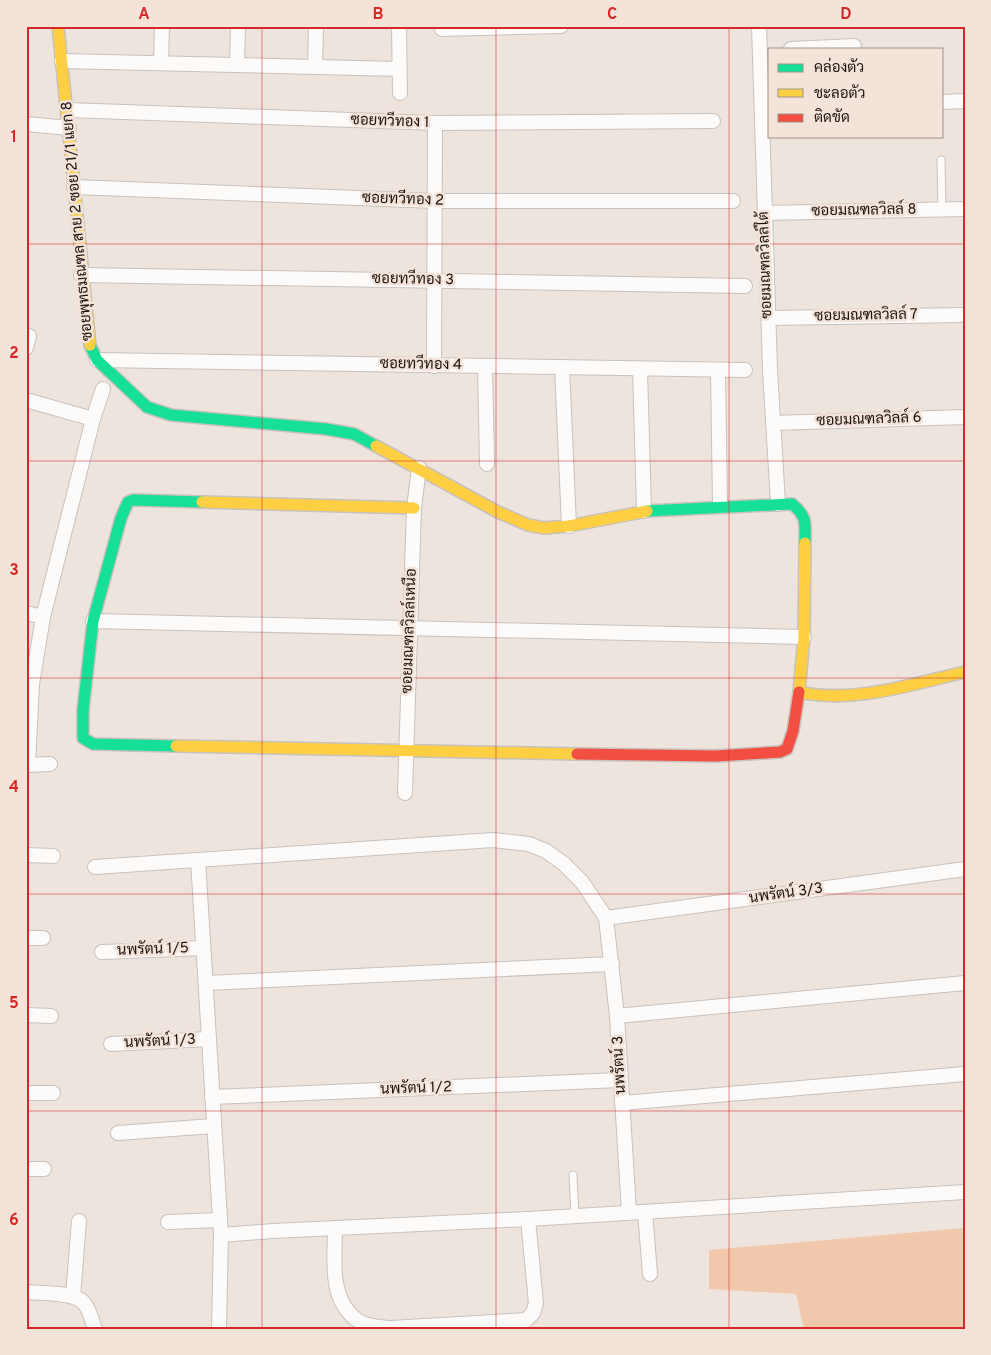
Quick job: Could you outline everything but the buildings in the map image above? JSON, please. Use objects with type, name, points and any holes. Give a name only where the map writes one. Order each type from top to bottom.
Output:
[{"type":"street","name":"ซอยพุทธมณฑล สาย 2 ซอย 21/1 แยก 8","points":[[58,26],[68,110],[88,340],[96,360],[147,407],[156,412],[341,431],[354,434],[498,512],[528,525],[544,528],[569,526],[644,511],[778,504],[792,504],[798,507],[805,520],[804,638],[799,692],[789,746],[782,752],[774,754],[676,756],[407,750]]},
{"type":"street","points":[[161,63],[162,26]]},
{"type":"street","points":[[237,65],[238,26]]},
{"type":"street","points":[[315,67],[316,26]]},
{"type":"street","points":[[399,26],[400,93]]},
{"type":"street","points":[[442,29],[561,26]]},
{"type":"street","name":"ซอยมณฑลวิลล์ใต้","points":[[759,26],[765,50],[764,213],[778,504]]},
{"type":"street","points":[[812,48],[854,46]]},
{"type":"street","points":[[62,61],[399,69]]},
{"type":"street","points":[[944,102],[965,101]]},
{"type":"street","name":"ซอยทวีทอง 1","points":[[68,110],[436,123],[713,121]]},
{"type":"street","points":[[434,366],[436,123]]},
{"type":"street","points":[[26,124],[69,128]]},
{"type":"street","name":"ซอยทวีทอง 2","points":[[74,187],[435,201],[733,201]]},
{"type":"street","name":"ซอยมณฑลวิลล์ 8","points":[[764,213],[965,209]]},
{"type":"street","name":"ซอยทวีทอง 3","points":[[82,275],[746,286]]},
{"type":"street","name":"ซอยมณฑลวิลล์ 7","points":[[768,318],[965,315]]},
{"type":"street","name":"ซอยทวีทอง 4","points":[[96,360],[745,370]]},
{"type":"street","points":[[485,366],[487,464]]},
{"type":"street","points":[[562,367],[569,526]]},
{"type":"street","points":[[640,368],[644,511]]},
{"type":"street","points":[[718,370],[720,506]]},
{"type":"street","points":[[50,764],[27,765],[29,684],[93,419],[103,389]]},
{"type":"street","points":[[26,400],[93,419]]},
{"type":"street","name":"ซอยมณฑลวิลล์ 6","points":[[773,423],[965,417]]},
{"type":"street","name":"ซอยมณฑลวิลล์เหนือ","points":[[405,793],[414,508],[419,468]]},
{"type":"street","points":[[407,750],[87,742],[82,732],[82,717],[88,650],[93,620],[120,518],[125,506],[133,500],[414,508]]},
{"type":"street","points":[[26,613],[44,617]]},
{"type":"street","points":[[93,620],[804,638]]},
{"type":"street","points":[[799,692],[811,697],[852,693],[965,672]]},
{"type":"street","points":[[95,867],[493,840],[529,844],[546,851],[563,863],[590,892],[606,918]]},
{"type":"street","points":[[26,855],[53,856]]},
{"type":"street","points":[[198,860],[221,1235],[219,1329]]},
{"type":"street","name":"นพรัตน์ 3/3","points":[[606,918],[965,869]]},
{"type":"street","name":"นพรัตน์ 3","points":[[606,918],[617,1016],[629,1212]]},
{"type":"street","points":[[26,938],[43,938]]},
{"type":"street","name":"นพรัตน์ 1/5","points":[[102,952],[203,948]]},
{"type":"street","points":[[206,983],[612,964]]},
{"type":"street","points":[[617,1016],[965,984]]},
{"type":"street","points":[[26,1015],[51,1016]]},
{"type":"street","name":"นพรัตน์ 1/3","points":[[111,1044],[209,1039]]},
{"type":"street","points":[[622,1103],[965,1074]]},
{"type":"street","name":"นพรัตน์ 1/2","points":[[212,1097],[620,1080]]},
{"type":"street","points":[[26,1093],[53,1093]]},
{"type":"street","points":[[118,1133],[214,1126]]},
{"type":"street","points":[[26,1168],[44,1169]]},
{"type":"street","points":[[221,1235],[528,1219],[965,1192]]},
{"type":"street","points":[[645,1212],[650,1274]]},
{"type":"street","points":[[335,1228],[334,1274],[337,1291],[344,1305],[356,1320],[370,1326],[391,1328],[526,1320],[533,1314],[536,1303],[528,1219]]},
{"type":"street","points":[[168,1222],[220,1220]]},
{"type":"street","points":[[73,1296],[79,1221]]},
{"type":"street","points":[[26,1292],[73,1296],[86,1305],[95,1329]]},
{"type":"lane","points":[[941,160],[942,209]]},
{"type":"lane","points":[[573,1175],[574,1216]]},
{"type":"shaded area","points":[[965,1228],[965,1329],[804,1329],[796,1294],[709,1289],[709,1250]]},
{"type":"traffic: fast","points":[[90,345],[97,360],[147,407],[171,415],[326,429],[354,434],[376,446]]},
{"type":"traffic: fast","points":[[176,746],[93,744],[83,738],[83,710],[93,621],[121,518],[128,502],[133,500],[202,502]]},
{"type":"traffic: fast","points":[[647,511],[792,504],[803,517],[805,543]]},
{"type":"traffic: slow","points":[[58,26],[90,345]]},
{"type":"traffic: slow","points":[[376,446],[498,512],[528,525],[544,528],[569,526],[647,511]]},
{"type":"traffic: slow","points":[[202,502],[414,508]]},
{"type":"traffic: slow","points":[[805,543],[804,637],[799,692],[840,696],[861,694],[903,687],[965,672]]},
{"type":"traffic: slow","points":[[176,746],[577,754]]},
{"type":"traffic: jam","points":[[577,754],[716,756],[780,752],[787,749],[793,731],[799,692]]}]
